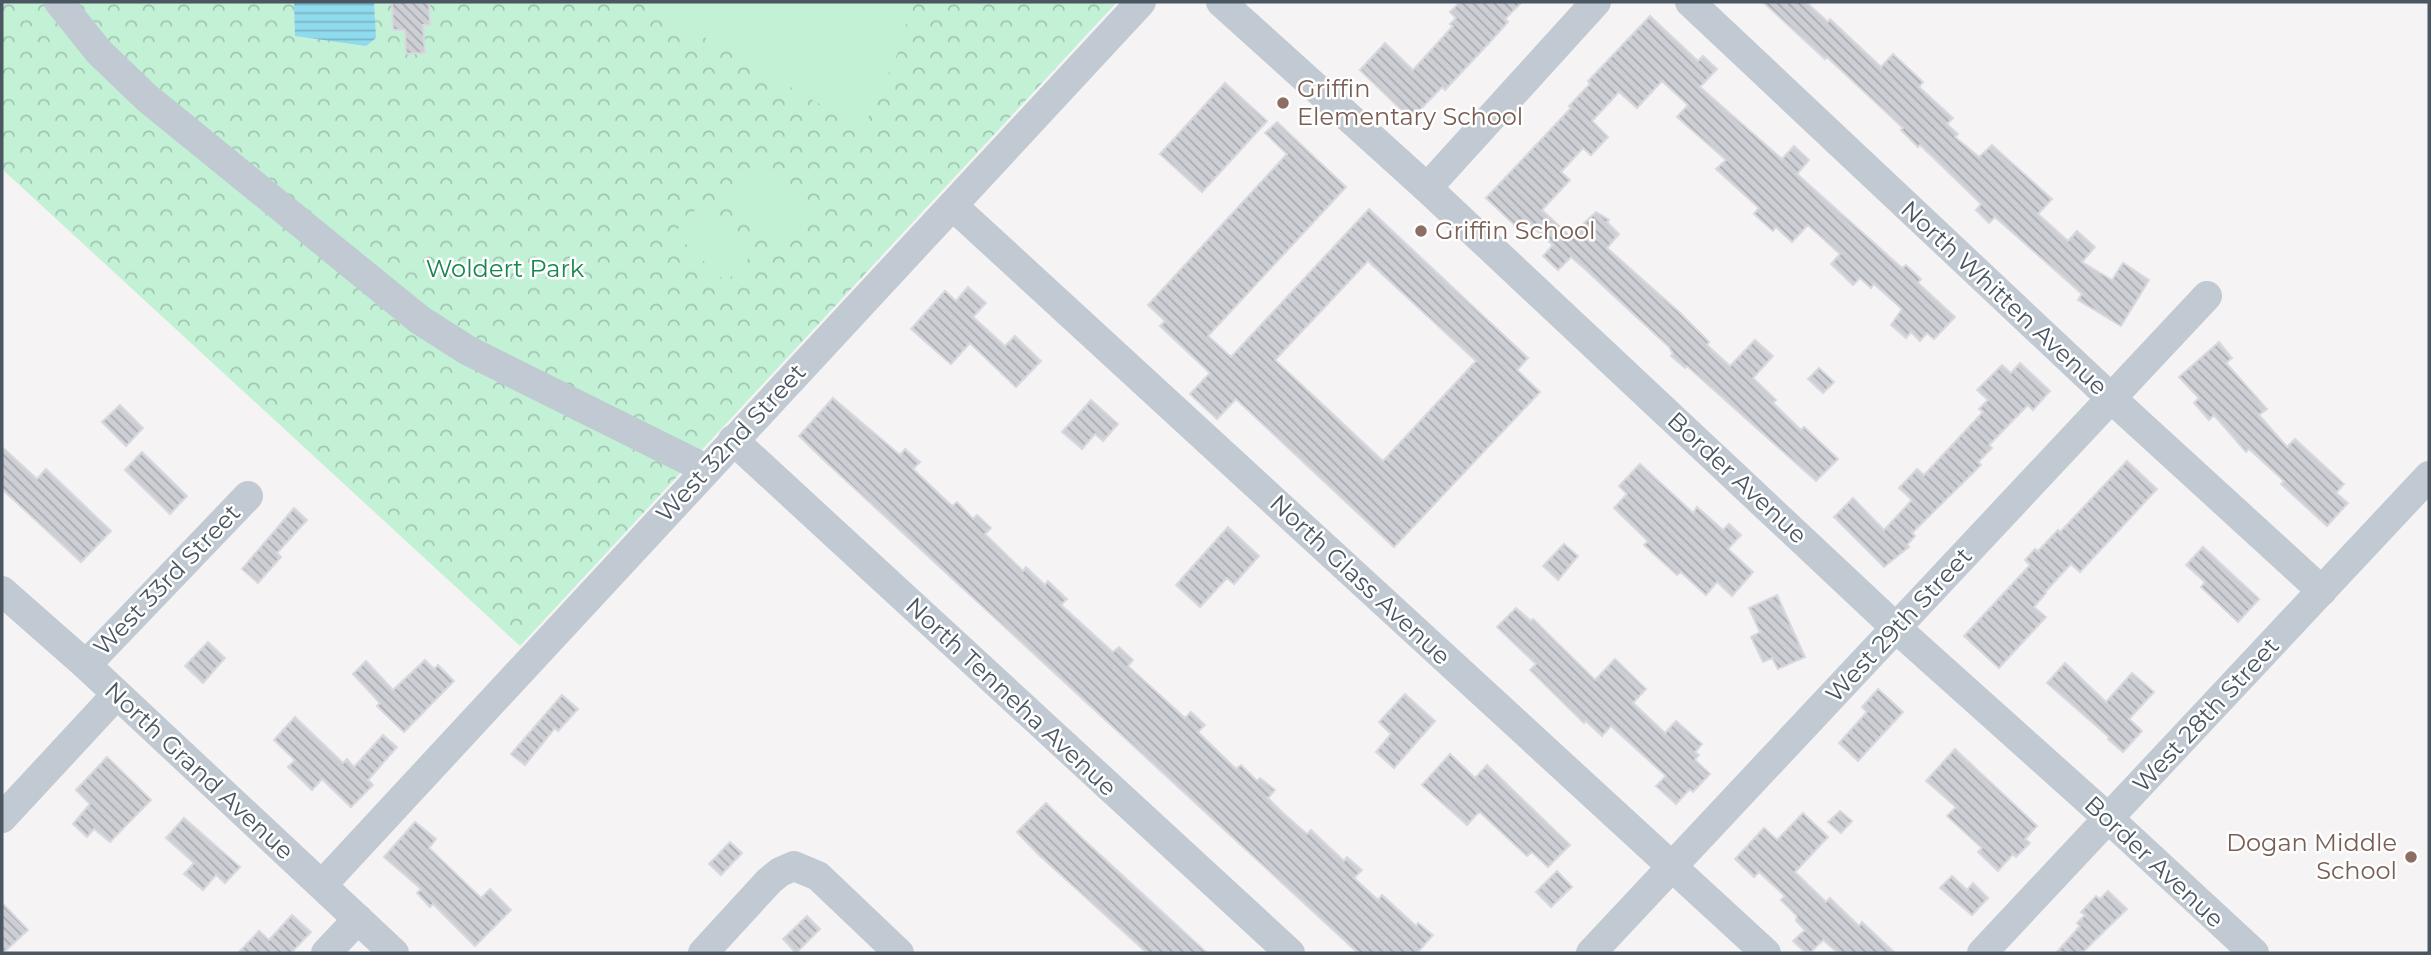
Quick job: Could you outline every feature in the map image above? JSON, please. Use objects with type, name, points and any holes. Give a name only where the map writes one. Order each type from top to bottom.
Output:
[{"type":"street","points":[[59,2],[99,52],[148,98],[420,320],[467,350],[706,470]]},
{"type":"street","name":"West 32nd Street","points":[[322,885],[1141,2]]},
{"type":"street","name":"Border Avenue","points":[[1221,2],[1427,188],[1896,628],[2254,953]]},
{"type":"street","points":[[1427,188],[1596,2]]},
{"type":"street","name":"North Whitten Avenue","points":[[1690,2],[2112,399],[2322,591]]},
{"type":"street","name":"North Glass Avenue","points":[[953,206],[1766,953]]},
{"type":"street","name":"West 29th Street","points":[[1591,953],[2207,296]]},
{"type":"street","name":"North Tenneha Avenue","points":[[733,440],[1290,953]]},
{"type":"street","name":"West 28th Street","points":[[1982,953],[2429,476]]},
{"type":"street","name":"West 33rd Street","points":[[86,665],[248,496]]},
{"type":"street","name":"North Grand Avenue","points":[[2,591],[86,665],[394,953]]},
{"type":"street","name":"West 33rd Street","points":[[2,818],[117,694]]},
{"type":"street","points":[[703,953],[769,881],[794,866],[818,876],[899,953]]},
{"type":"street","points":[[326,953],[358,919]]},
{"type":"green space","name":"Woldert Park","points":[[2,2],[1117,2],[520,646],[2,169]]},
{"type":"green space","points":[[643,2],[911,2],[902,44],[863,129]]},
{"type":"green space","points":[[753,167],[808,217],[777,250],[722,200]]},
{"type":"green space","points":[[696,209],[749,258],[726,282],[674,233]]},
{"type":"water","points":[[294,2],[374,2],[376,38],[366,46],[295,36]]},
{"type":"building","points":[[392,2],[429,2],[430,25],[423,25],[425,53],[406,54],[405,30],[393,30]]},
{"type":"building","points":[[1460,2],[1522,2],[1505,19],[1508,22],[1445,90],[1442,87],[1411,119],[1360,70],[1385,43],[1413,70],[1453,26],[1450,24],[1456,18],[1450,12]]},
{"type":"building","points":[[1763,2],[1806,2],[1828,22],[1830,19],[1881,67],[1893,54],[1923,82],[1919,87],[1953,118],[1947,124],[1958,134],[1955,137],[1979,157],[1992,145],[2052,199],[2038,214],[2068,241],[2077,231],[2095,247],[2082,262],[2112,280],[2123,263],[2149,280],[2121,326],[2078,300],[2082,294],[1995,217],[1989,223],[1976,210],[1981,204],[1920,145],[1918,147],[1901,130],[1903,128],[1827,57],[1825,59]]},
{"type":"building","points":[[1650,16],[1698,61],[1703,56],[1717,69],[1700,87],[1782,159],[1794,146],[1809,160],[1797,174],[1902,268],[1906,265],[1921,279],[1918,283],[1955,317],[1934,339],[1927,333],[1920,341],[1911,332],[1906,338],[1891,325],[1902,309],[1874,284],[1871,288],[1860,278],[1853,285],[1831,264],[1840,254],[1808,225],[1792,242],[1776,227],[1773,231],[1754,214],[1759,208],[1716,169],[1726,160],[1677,117],[1688,105],[1662,81],[1637,108],[1619,92],[1592,121],[1608,137],[1591,155],[1583,148],[1561,172],[1570,180],[1542,210],[1570,236],[1596,212],[1609,220],[1607,222],[1619,234],[1607,248],[1678,311],[1709,342],[1707,345],[1730,366],[1755,340],[1773,356],[1753,378],[1776,400],[1773,403],[1801,430],[1804,427],[1838,459],[1816,481],[1687,366],[1685,368],[1671,356],[1673,354],[1669,347],[1571,257],[1558,270],[1543,256],[1553,245],[1528,223],[1521,231],[1486,198],[1571,108],[1569,106],[1590,84],[1588,81]]},
{"type":"building","points":[[1225,83],[1267,121],[1202,192],[1160,154]]},
{"type":"building","points":[[1277,122],[1346,187],[1208,336],[1231,357],[1369,209],[1528,358],[1517,370],[1540,392],[1394,547],[1236,399],[1217,419],[1190,394],[1210,373],[1160,326],[1165,321],[1148,305],[1287,154],[1265,133]],"holes":[[[1368,261],[1476,361],[1383,461],[1275,360]]]},
{"type":"building","points":[[968,287],[986,303],[973,317],[1005,346],[1015,336],[1041,361],[1016,387],[970,343],[951,364],[911,329],[945,291],[956,301]]},
{"type":"building","points":[[2219,342],[2232,358],[2226,363],[2267,409],[2259,415],[2287,447],[2295,439],[2344,484],[2336,493],[2348,503],[2327,526],[2281,484],[2284,481],[2249,449],[2246,452],[2214,415],[2209,420],[2194,403],[2199,398],[2179,377]]},
{"type":"building","points":[[2020,363],[2050,391],[2033,410],[2028,405],[1989,445],[1992,448],[1978,462],[1981,465],[1912,533],[1915,536],[1907,545],[1909,547],[1884,567],[1834,517],[1853,498],[1884,530],[1912,500],[1899,488],[1917,469],[1924,475],[1983,412],[1979,409],[1988,400],[1977,390],[2002,365],[2011,373]]},
{"type":"building","points":[[1819,368],[1834,382],[1823,393],[1808,379]]},
{"type":"building","points":[[833,398],[900,455],[905,449],[920,462],[913,469],[952,506],[957,502],[973,519],[977,515],[991,528],[985,534],[1023,571],[1026,567],[1045,585],[1048,581],[1067,599],[1061,605],[1113,652],[1119,647],[1133,660],[1128,666],[1185,718],[1191,712],[1205,725],[1198,732],[1236,769],[1241,765],[1257,781],[1260,778],[1275,790],[1268,798],[1283,813],[1307,834],[1311,830],[1344,861],[1347,857],[1362,870],[1354,878],[1378,900],[1382,895],[1416,926],[1418,923],[1433,935],[1417,953],[1358,953],[827,463],[799,436]]},
{"type":"building","points":[[1091,400],[1118,424],[1103,441],[1095,434],[1082,449],[1062,432]]},
{"type":"building","points":[[120,405],[143,428],[126,446],[102,422]]},
{"type":"building","points":[[2,447],[37,479],[46,469],[111,531],[81,562],[2,489]]},
{"type":"building","points":[[142,452],[187,496],[170,514],[125,470]]},
{"type":"building","points":[[2127,461],[2157,489],[2080,572],[2071,564],[2045,592],[2034,607],[2046,617],[1999,668],[1964,636],[2030,565],[2025,560],[2035,549],[2038,551],[2058,530],[2060,532]]},
{"type":"building","points":[[1640,464],[1693,513],[1697,507],[1723,530],[1729,524],[1741,535],[1728,549],[1753,572],[1732,596],[1717,582],[1706,595],[1681,572],[1677,575],[1644,545],[1648,541],[1614,508],[1627,494],[1619,486]]},
{"type":"building","points":[[294,508],[307,520],[277,553],[281,557],[258,583],[242,569]]},
{"type":"building","points":[[1228,527],[1259,556],[1234,584],[1227,578],[1200,607],[1176,585]]},
{"type":"building","points":[[1564,544],[1578,556],[1558,580],[1543,566]]},
{"type":"building","points":[[2203,547],[2259,599],[2238,622],[2201,587],[2205,582],[2186,565]]},
{"type":"building","points":[[1777,595],[1805,657],[1778,669],[1772,658],[1763,662],[1751,637],[1760,632],[1749,608]]},
{"type":"building","points":[[1516,608],[1531,621],[1533,619],[1595,680],[1615,659],[1646,689],[1633,703],[1665,733],[1676,721],[1702,744],[1695,752],[1699,755],[1695,760],[1710,774],[1693,792],[1690,789],[1676,804],[1656,786],[1666,776],[1611,726],[1602,736],[1586,721],[1584,723],[1530,670],[1536,664],[1497,627]]},
{"type":"building","points":[[208,642],[225,658],[203,683],[185,666]]},
{"type":"building","points":[[425,660],[434,669],[438,665],[454,681],[404,732],[377,706],[380,703],[353,674],[366,661],[393,690]]},
{"type":"building","points":[[2065,663],[2106,702],[2132,673],[2154,692],[2129,719],[2142,731],[2123,752],[2047,683]]},
{"type":"building","points":[[1878,689],[1903,712],[1858,761],[1839,743],[1867,712],[1862,707]]},
{"type":"building","points":[[1405,694],[1435,721],[1394,768],[1376,752],[1391,734],[1379,722]]},
{"type":"building","points":[[562,695],[578,709],[558,731],[555,728],[525,765],[511,754]]},
{"type":"building","points":[[295,717],[343,763],[347,759],[354,767],[383,735],[397,747],[368,780],[373,785],[351,807],[322,779],[312,790],[288,767],[295,760],[274,740]]},
{"type":"building","points":[[1955,749],[2037,826],[2025,839],[2030,843],[2016,857],[2013,854],[1998,871],[1978,852],[1982,848],[1947,816],[1956,807],[1926,781]]},
{"type":"building","points":[[1450,754],[1475,778],[1487,765],[1570,845],[1548,867],[1532,852],[1527,856],[1481,813],[1467,825],[1422,785]]},
{"type":"building","points":[[107,757],[151,800],[110,842],[94,829],[87,837],[73,824],[90,804],[76,790]]},
{"type":"building","points":[[1046,803],[1207,953],[1147,953],[1038,854],[1017,832]]},
{"type":"building","points":[[1840,811],[1852,821],[1841,833],[1828,822]]},
{"type":"building","points":[[1803,813],[1828,837],[1795,872],[1826,902],[1830,898],[1859,926],[1862,922],[1895,953],[1838,953],[1823,940],[1810,953],[1806,953],[1793,941],[1805,930],[1796,921],[1797,916],[1781,900],[1785,896],[1759,872],[1754,877],[1735,859],[1764,828],[1777,840]]},
{"type":"building","points":[[184,818],[240,867],[225,883],[216,875],[203,890],[184,874],[194,863],[166,838]]},
{"type":"building","points":[[415,822],[436,839],[429,848],[481,898],[490,889],[511,910],[475,946],[433,904],[430,907],[417,893],[421,889],[384,857]]},
{"type":"building","points":[[730,842],[742,853],[721,875],[709,864]]},
{"type":"building","points":[[1557,871],[1572,887],[1551,907],[1536,892]]},
{"type":"building","points":[[1952,876],[1967,890],[1973,883],[1988,898],[1972,915],[1940,888]]},
{"type":"building","points":[[2108,891],[2127,909],[2082,953],[2056,953],[2080,926],[2077,923],[2085,915],[2081,912],[2096,896],[2100,899]]},
{"type":"building","points":[[2,903],[28,930],[3,953],[2,953]]},
{"type":"building","points":[[292,915],[311,932],[291,953],[238,953],[259,931],[269,940]]},
{"type":"building","points":[[807,916],[820,929],[796,953],[783,939]]},
{"type":"place","name":"Griffin Elementary School","points":[[1283,103]]},
{"type":"place","name":"Griffin School","points":[[1421,231]]},
{"type":"place","name":"Dogan Middle School","points":[[2411,857]]}]
